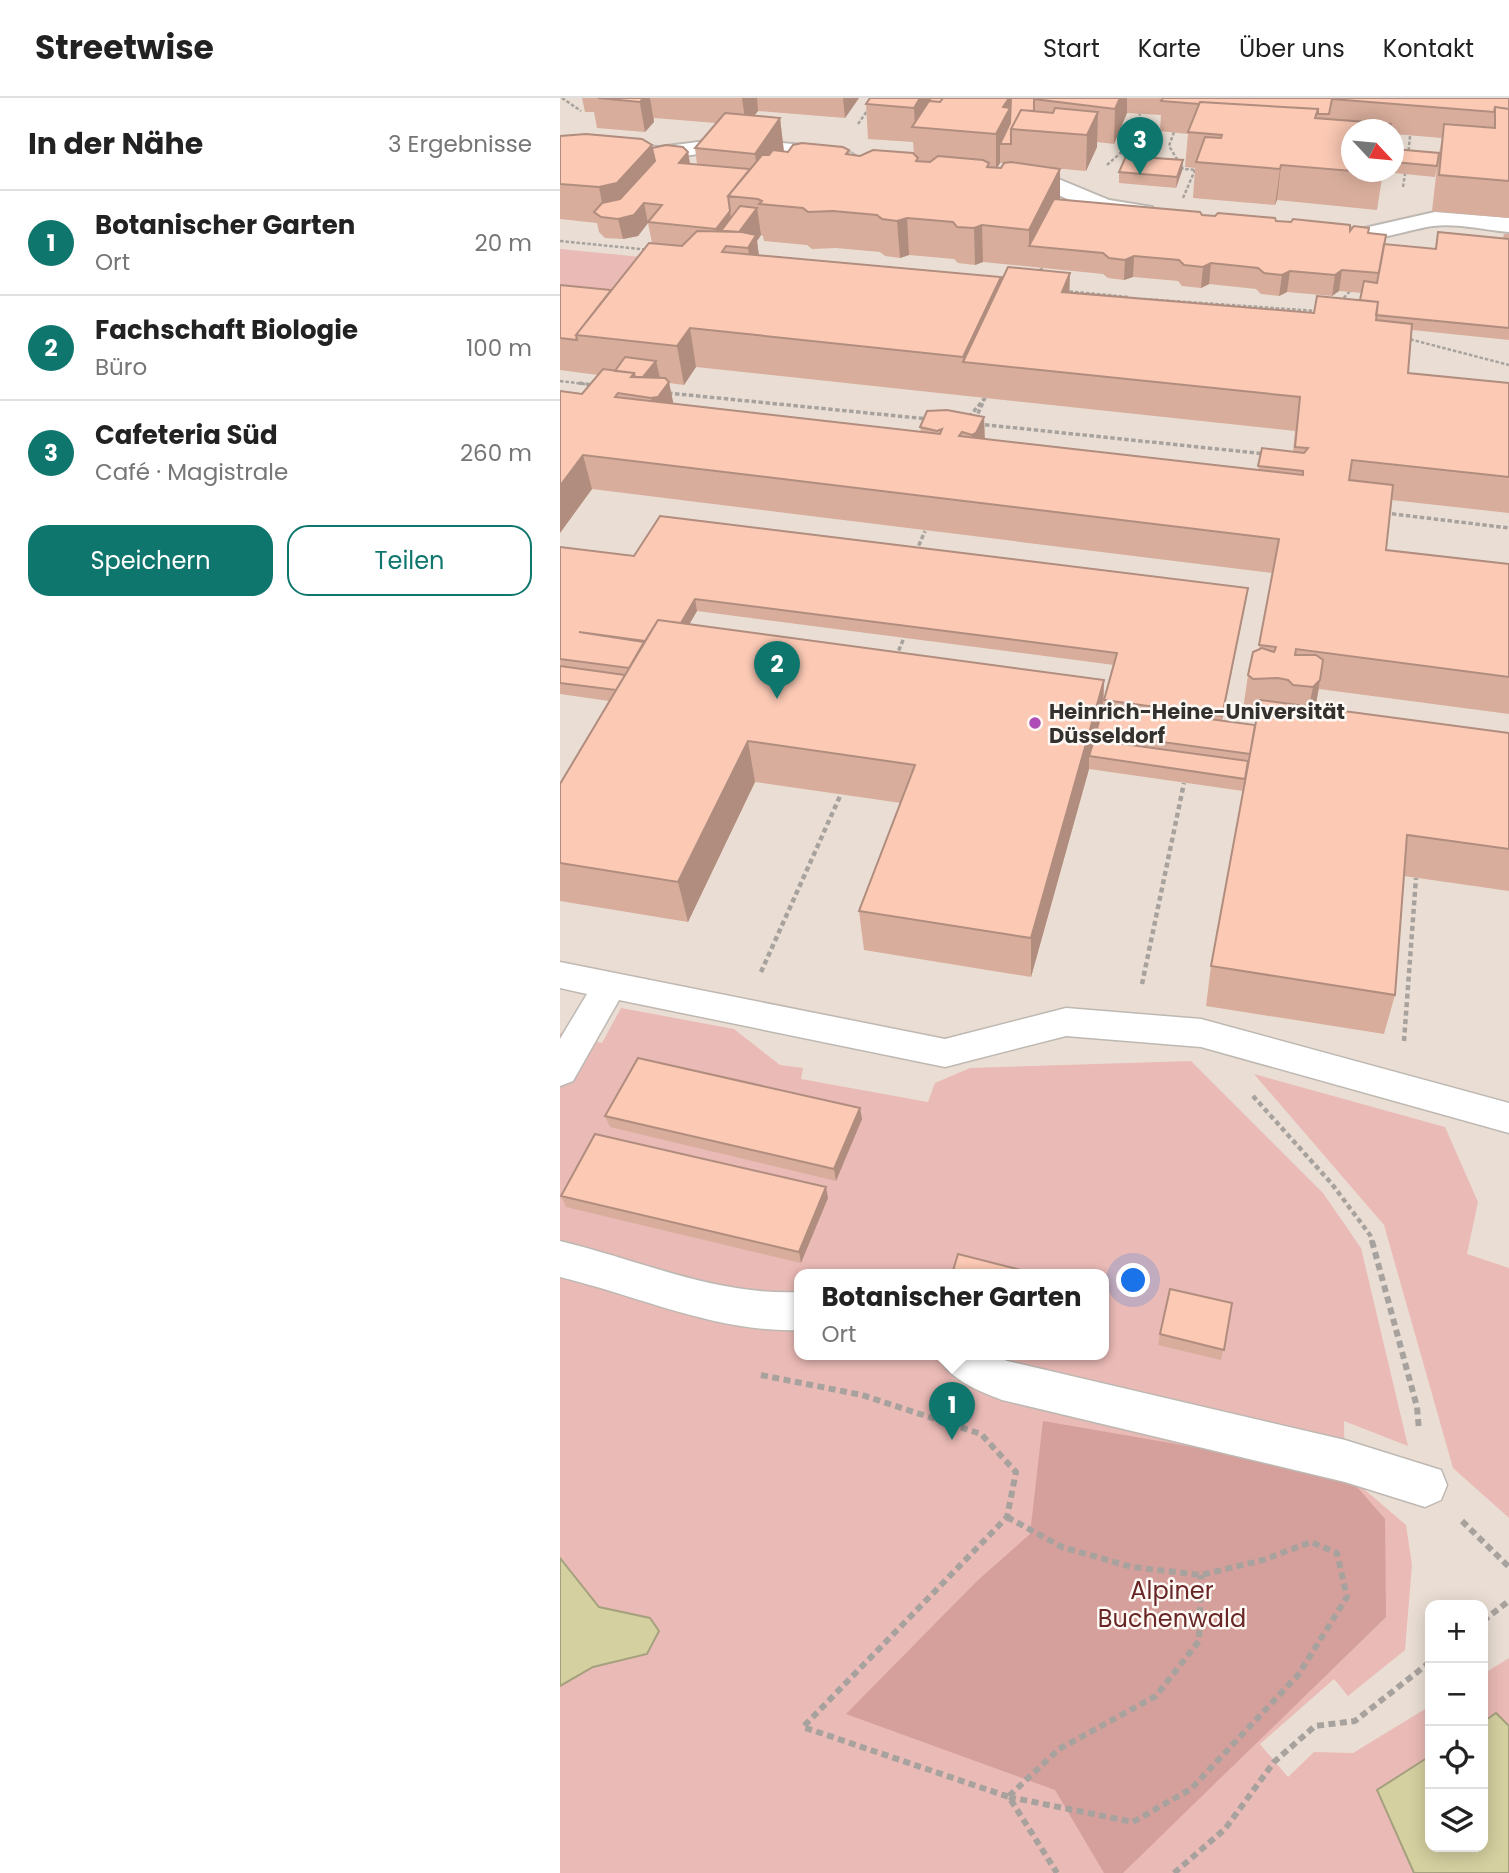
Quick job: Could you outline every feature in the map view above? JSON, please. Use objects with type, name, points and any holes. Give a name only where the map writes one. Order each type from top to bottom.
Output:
[{"type":"street","points":[[560,148],[659,153],[730,144],[838,154],[862,159]]},
{"type":"street","points":[[993,176],[1048,183],[1104,206],[1164,215]]},
{"type":"street","points":[[1293,230],[1360,236],[1435,219],[1509,225]]},
{"type":"lane","points":[[560,975],[945,1053],[1066,1023],[1201,1033],[1509,1118]]},
{"type":"lane","points":[[560,1071],[610,986]]},
{"type":"lane","points":[[560,1259],[742,1309],[775,1313],[794,1311]]},
{"type":"lane","points":[[966,1360],[1002,1380],[1345,1461],[1424,1485]]},
{"type":"path","points":[[1125,149],[1140,114]]},
{"type":"path","points":[[1174,132],[1169,146],[1183,169],[1207,171]]},
{"type":"path","points":[[1407,162],[1410,136]]},
{"type":"path","points":[[1183,199],[1195,170]]},
{"type":"path","points":[[560,242],[651,250]]},
{"type":"path","points":[[1034,274],[1043,268],[1037,279]]},
{"type":"path","points":[[1055,290],[1317,312]]},
{"type":"path","points":[[1337,305],[1350,292]]},
{"type":"path","points":[[1404,338],[1509,365]]},
{"type":"path","points":[[560,381],[597,386]]},
{"type":"path","points":[[666,393],[938,419]]},
{"type":"path","points":[[974,423],[985,398],[965,422],[1267,454]]},
{"type":"path","points":[[1372,511],[1509,528]]},
{"type":"path","points":[[913,559],[925,531]]},
{"type":"path","points":[[895,659],[909,627]]},
{"type":"path","points":[[1211,712],[1264,719]]},
{"type":"path","points":[[1132,1027],[1184,783]]},
{"type":"path","points":[[744,1012],[841,794]]},
{"type":"path","points":[[1401,1087],[1416,878]]},
{"type":"path","points":[[1201,1033],[1230,1070],[1332,1184],[1370,1235],[1417,1407],[1424,1485],[1509,1567]]},
{"type":"path","points":[[761,1375],[862,1395],[981,1434],[1016,1472],[1007,1517],[803,1727],[1009,1797],[1132,1822],[1191,1789],[1298,1675],[1347,1597],[1337,1553],[1311,1542],[1263,1560],[1201,1575],[1132,1567],[1062,1547],[1007,1517]]},
{"type":"path","points":[[1009,1797],[1059,1749],[1156,1696],[1199,1641],[1201,1575]]},
{"type":"path","points":[[1488,1617],[1509,1601]]},
{"type":"path","points":[[1174,1873],[1224,1829],[1274,1762],[1315,1726],[1355,1721],[1429,1663]]},
{"type":"path","points":[[1009,1797],[1057,1873]]},
{"type":"shaded area","name":"Heinrich-Heine-Universität Düsseldorf","points":[[560,98],[1509,98],[1509,1873],[560,1873]]},
{"type":"shaded area","points":[[560,1558],[599,1607],[650,1618],[659,1631],[647,1654],[593,1667],[560,1686]]},
{"type":"shaded area","points":[[1496,1713],[1509,1726],[1509,1873],[1414,1873],[1377,1790],[1425,1759],[1425,1852],[1488,1852],[1488,1719]]},
{"type":"green space","points":[[560,249],[662,259],[669,263],[560,317]]},
{"type":"green space","points":[[621,1008],[734,1029],[780,1065],[803,1068],[801,1079],[928,1102],[935,1083],[970,1068],[1191,1061],[1323,1193],[1361,1248],[1408,1446],[1344,1421],[1345,1473],[1406,1525],[1412,1565],[1405,1650],[1348,1696],[1334,1679],[1260,1744],[1288,1777],[1314,1752],[1353,1753],[1425,1709],[1425,1852],[1488,1852],[1488,1671],[1509,1658],[1509,1873],[560,1873],[560,1033],[602,1043]]},
{"type":"green space","points":[[1254,1074],[1445,1127],[1478,1202],[1467,1254],[1509,1268],[1509,1518],[1453,1468],[1384,1225]]},
{"type":"green space","name":"Alpiner Buchenwald","points":[[1043,1421],[1345,1473],[1385,1519],[1386,1617],[1123,1873],[1104,1873],[1055,1790],[846,1714],[977,1581],[1030,1534]]},
{"type":"building","points":[[598,98],[643,98],[640,102]]},
{"type":"building","points":[[870,98],[920,98],[914,108],[866,104]]},
{"type":"building","points":[[931,98],[943,98],[940,102],[929,101]]},
{"type":"building","points":[[943,98],[1009,98],[1003,107],[1010,108],[996,134],[912,127],[929,101],[940,102]]},
{"type":"building","points":[[1011,98],[1034,98],[1034,111],[1021,110],[1011,129],[1011,144],[1000,144],[1010,123]]},
{"type":"building","points":[[1034,98],[1120,98],[1115,109]]},
{"type":"building","points":[[1163,98],[1509,98],[1509,109],[1495,107],[1494,112],[1332,99],[1329,114],[1318,114],[1318,109],[1161,101]]},
{"type":"building","points":[[1200,102],[1318,109],[1315,118],[1341,120],[1341,170],[1281,165],[1280,169],[1196,162],[1205,137],[1221,138],[1222,135],[1188,132]]},
{"type":"building","points":[[1495,107],[1509,109],[1509,181],[1439,175],[1444,124],[1495,128]]},
{"type":"building","points":[[1055,108],[1098,112],[1087,135],[1011,129],[1021,110],[1053,113]]},
{"type":"building","points":[[725,113],[780,118],[755,154],[695,148]]},
{"type":"building","points":[[586,134],[642,139],[652,145],[617,183],[599,187],[560,184],[560,136]]},
{"type":"building","points":[[802,143],[843,147],[849,150],[846,154],[860,156],[873,150],[913,153],[918,158],[916,161],[930,162],[938,156],[983,160],[989,163],[987,167],[1001,168],[1004,163],[1011,162],[1060,169],[1029,230],[982,225],[974,228],[957,227],[953,222],[907,218],[897,221],[882,219],[877,215],[833,211],[808,212],[803,208],[759,204],[762,201],[758,199],[728,196],[762,155],[769,155],[773,150],[788,152],[793,145]]},
{"type":"building","points":[[666,145],[683,147],[688,152],[679,163],[750,169],[728,196],[730,211],[716,229],[648,222],[662,205],[644,203],[634,215],[618,219],[601,217],[594,212],[602,203],[620,199],[655,161],[652,148]]},
{"type":"building","points":[[1404,150],[1439,153],[1437,166],[1404,163]]},
{"type":"building","points":[[1126,156],[1183,160],[1177,177],[1119,172]]},
{"type":"building","points":[[1054,199],[1200,212],[1202,215],[1215,216],[1218,213],[1275,218],[1276,221],[1291,222],[1293,219],[1350,225],[1350,231],[1354,226],[1369,228],[1368,233],[1386,235],[1379,273],[1342,270],[1335,275],[1290,271],[1282,275],[1264,273],[1258,268],[1211,263],[1203,267],[1184,265],[1179,260],[1134,256],[1125,260],[1109,258],[1103,253],[1029,246]]},
{"type":"building","points":[[740,206],[757,208],[739,232],[721,231]]},
{"type":"building","points":[[697,231],[756,235],[748,248],[726,246],[722,252],[1001,277],[963,357],[690,328],[677,346],[576,335],[649,243],[682,246]]},
{"type":"building","points":[[1438,232],[1509,239],[1509,328],[1376,315],[1378,302],[1360,300],[1364,281],[1377,283],[1384,244],[1436,249]]},
{"type":"building","points":[[1008,267],[1070,273],[1062,292],[1314,313],[1317,296],[1378,302],[1376,320],[1412,324],[1408,373],[1509,383],[1509,477],[1352,460],[1349,480],[1393,485],[1386,550],[1509,564],[1509,677],[1296,649],[1295,655],[1316,655],[1323,660],[1320,680],[1313,687],[1293,685],[1288,680],[1278,678],[1253,679],[1248,675],[1253,652],[1262,648],[1274,652],[1276,647],[1259,645],[1279,539],[583,455],[560,486],[560,391],[582,394],[603,369],[634,373],[631,377],[665,378],[669,382],[658,397],[618,393],[615,397],[940,434],[942,429],[937,431],[920,427],[927,411],[947,410],[984,417],[976,433],[972,435],[962,432],[959,436],[1303,475],[1303,471],[1258,466],[1262,448],[1304,453],[1308,448],[1295,447],[1300,397],[963,362]]},
{"type":"building","points":[[560,285],[611,290],[576,335],[577,340],[560,338]]},
{"type":"building","points":[[625,357],[656,361],[643,377],[635,377],[634,373],[615,371]]},
{"type":"building","points":[[660,516],[1248,588],[1222,716],[1104,700],[1117,653],[695,599],[681,623],[658,620],[645,641],[579,632],[644,642],[629,668],[560,659],[560,547],[634,556]]},
{"type":"building","points":[[658,620],[1104,680],[1031,938],[859,911],[915,765],[748,741],[678,882],[560,863],[560,784]]},
{"type":"building","points":[[560,666],[625,675],[616,690],[560,683]]},
{"type":"building","points":[[1260,700],[1509,733],[1509,849],[1407,835],[1395,995],[1211,966]]},
{"type":"building","points":[[1103,705],[1255,725],[1250,754],[1096,733]]},
{"type":"building","points":[[1094,740],[1248,761],[1245,779],[1089,756]]},
{"type":"building","points":[[638,1058],[860,1108],[834,1169],[605,1116]]},
{"type":"building","points":[[595,1134],[826,1187],[799,1252],[561,1196]]},
{"type":"building","points":[[958,1254],[1017,1269],[954,1269]]},
{"type":"building","points":[[1170,1289],[1232,1303],[1224,1350],[1160,1334]]},
{"type":"place","name":"Cafeteria Süd","points":[[1140,175]]},
{"type":"place","name":"Fachschaft Biologie","points":[[777,699]]},
{"type":"place","name":"Heinrich-Heine-Universität Düsseldorf","points":[[1035,723]]},
{"type":"place","name":"Botanischer Garten","points":[[952,1440]]}]
